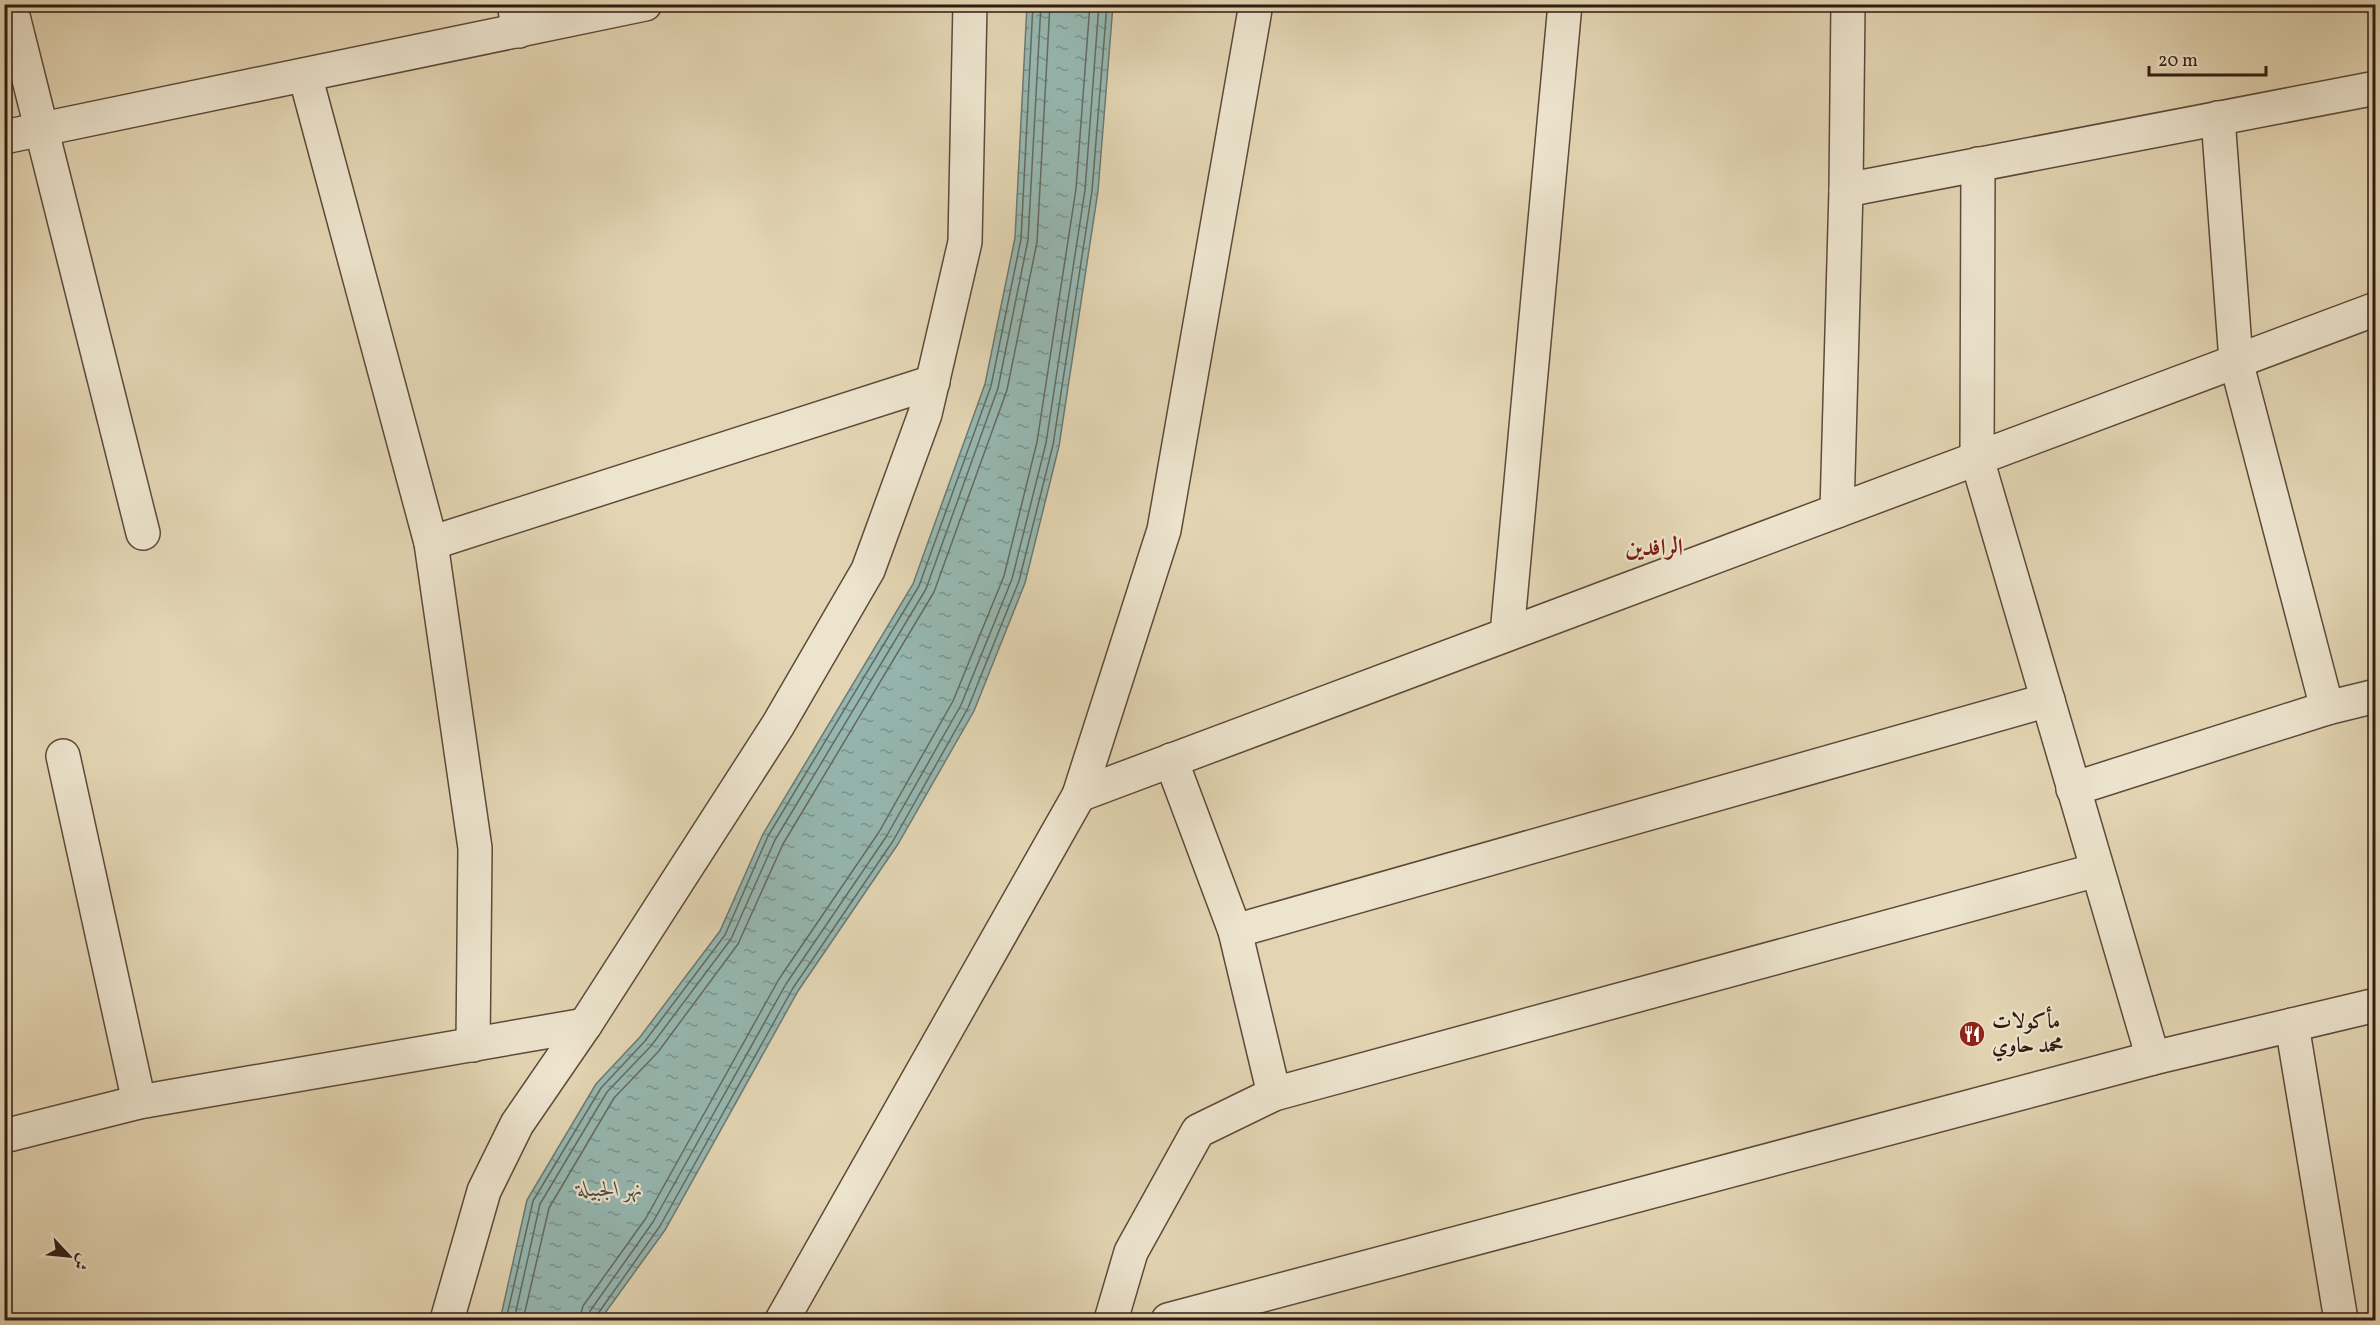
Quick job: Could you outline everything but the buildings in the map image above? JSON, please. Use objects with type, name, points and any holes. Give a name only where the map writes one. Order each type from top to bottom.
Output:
[{"type":"street","points":[[10,4],[143,532]]},
{"type":"street","points":[[4,137],[305,75],[516,18],[645,4]]},
{"type":"street","points":[[447,1320],[484,1191],[517,1124],[585,1025],[778,725],[868,570],[925,414],[965,242],[970,4]]},
{"type":"street","points":[[782,1320],[1079,795],[1164,530],[1256,4]]},
{"type":"street","points":[[1507,634],[1565,4]]},
{"type":"street","points":[[1837,511],[1846,190],[1848,4]]},
{"type":"street","points":[[305,75],[431,543],[475,849],[473,1045]]},
{"type":"street","points":[[1846,190],[2376,87]]},
{"type":"street","points":[[2218,118],[2236,362],[2327,708]]},
{"type":"street","points":[[1978,164],[1977,459],[2153,1058]]},
{"type":"street","points":[[1079,795],[2376,309]]},
{"type":"street","points":[[431,543],[933,382]]},
{"type":"street","points":[[2073,789],[2327,708],[2376,696]]},
{"type":"street","points":[[1235,931],[2048,700]]},
{"type":"street","points":[[63,756],[139,1102]]},
{"type":"street","points":[[1172,760],[1235,931],[1274,1094]]},
{"type":"street","points":[[1111,1320],[1131,1252],[1198,1131],[1274,1094],[2097,870]]},
{"type":"street","points":[[1168,1320],[2153,1058],[2376,1005]]},
{"type":"street","points":[[4,1136],[139,1102],[585,1025]]},
{"type":"street","points":[[2292,1025],[2341,1320]]},
{"type":"water","name":"نهر الجبيلة","points":[[1027,5],[1113,5],[1098,191],[1059,446],[1025,583],[974,711],[898,844],[798,991],[665,1230],[600,1320],[500,1320],[527,1200],[596,1084],[640,1037],[720,931],[763,834],[913,584],[985,384],[1015,238]]},
{"type":"place","name":"مأكولات محمد حاوي","points":[[1972,1034]]},
{"type":"district","name":"الرافدين","points":[[1654,549]]}]
